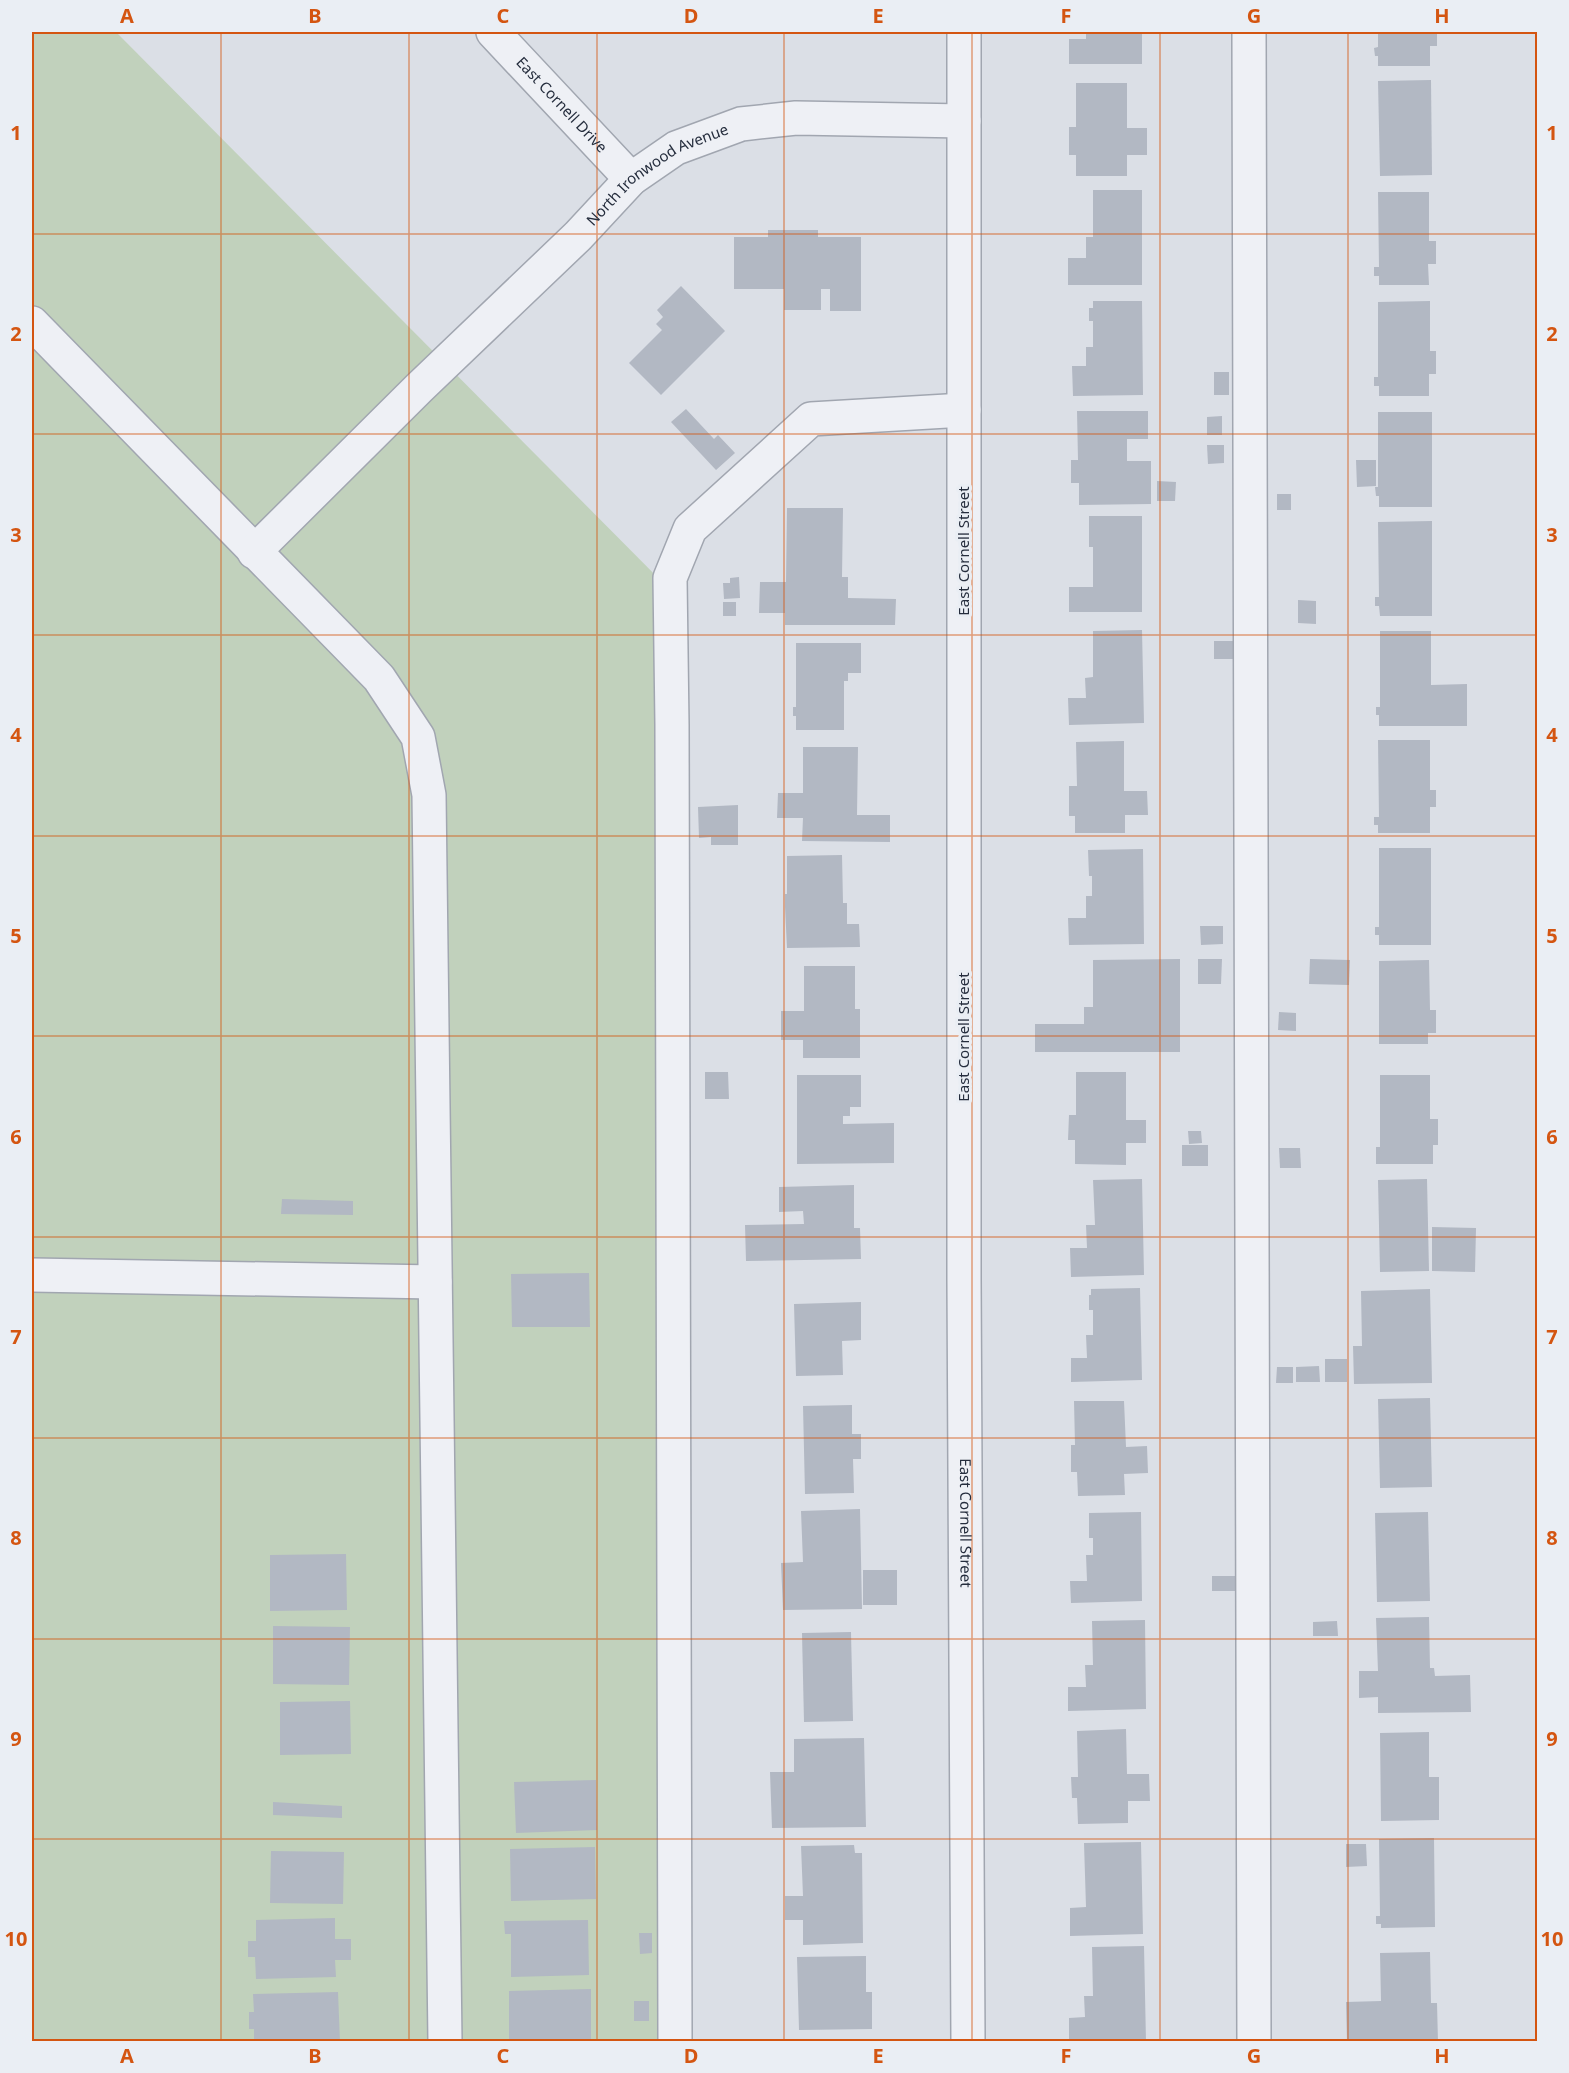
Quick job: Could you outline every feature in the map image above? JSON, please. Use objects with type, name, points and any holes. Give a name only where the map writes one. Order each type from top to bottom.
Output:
[{"type":"street","name":"East Cornell Drive","points":[[493,32],[631,179]]},
{"type":"street","name":"East Cornell Street","points":[[964,32],[964,1279],[968,2042]]},
{"type":"street","points":[[1249,32],[1254,2042]]},
{"type":"street","name":"North Ironwood Avenue","points":[[254,552],[419,388],[578,236],[631,179],[676,148],[741,124],[796,118],[964,122]]},
{"type":"street","points":[[32,323],[379,678],[418,737],[429,795],[444,2042]]},
{"type":"street","points":[[675,2042],[670,578],[690,529],[811,419],[964,410]]},
{"type":"street","points":[[32,1275],[435,1282]]},
{"type":"green space","points":[[32,32],[116,32],[688,608],[689,2041],[32,2042]]},
{"type":"building","points":[[1086,32],[1142,32],[1142,64],[1069,64],[1069,39],[1086,39]]},
{"type":"building","points":[[1378,32],[1437,32],[1437,46],[1430,46],[1430,66],[1378,66],[1378,56],[1375,56],[1374,48],[1378,47]]},
{"type":"building","points":[[1431,80],[1432,175],[1380,176],[1378,81]]},
{"type":"building","points":[[1076,83],[1127,83],[1127,128],[1147,128],[1147,155],[1127,155],[1127,176],[1076,176],[1076,155],[1069,155],[1069,127],[1076,127]]},
{"type":"building","points":[[1093,190],[1142,190],[1142,285],[1068,285],[1068,258],[1086,258],[1086,237],[1093,237]]},
{"type":"building","points":[[1378,192],[1429,192],[1429,241],[1436,241],[1436,264],[1428,264],[1429,285],[1379,285],[1379,276],[1374,276],[1374,267],[1379,267]]},
{"type":"building","points":[[768,230],[818,230],[818,237],[861,237],[861,311],[830,311],[830,289],[821,289],[821,310],[784,310],[784,289],[734,289],[734,237],[768,237]]},
{"type":"building","points":[[681,286],[725,331],[661,395],[629,363],[662,330],[656,324],[663,317],[657,310]]},
{"type":"building","points":[[1093,301],[1142,301],[1143,395],[1073,396],[1072,366],[1086,366],[1086,347],[1093,347],[1093,321],[1089,321],[1089,308],[1093,308]]},
{"type":"building","points":[[1430,301],[1430,351],[1436,351],[1436,374],[1429,374],[1429,396],[1379,396],[1379,386],[1374,386],[1374,377],[1378,377],[1378,302]]},
{"type":"building","points":[[1214,372],[1229,372],[1229,395],[1214,395]]},
{"type":"building","points":[[686,409],[714,439],[718,435],[735,453],[716,470],[671,422]]},
{"type":"building","points":[[1077,411],[1148,411],[1148,439],[1127,439],[1127,461],[1151,461],[1151,504],[1079,505],[1079,483],[1071,483],[1071,460],[1078,460]]},
{"type":"building","points":[[1378,412],[1432,412],[1432,507],[1379,507],[1379,496],[1376,496],[1375,487],[1378,487]]},
{"type":"building","points":[[1222,416],[1222,435],[1207,435],[1207,417]]},
{"type":"building","points":[[1207,445],[1224,445],[1224,463],[1208,464]]},
{"type":"building","points":[[1356,460],[1376,460],[1376,486],[1357,487]]},
{"type":"building","points":[[1157,481],[1176,482],[1175,501],[1157,501]]},
{"type":"building","points":[[1277,494],[1291,494],[1291,510],[1277,510]]},
{"type":"building","points":[[787,508],[843,508],[842,577],[848,577],[848,598],[896,599],[895,625],[785,625],[785,613],[759,613],[760,582],[786,582]]},
{"type":"building","points":[[1089,516],[1142,516],[1142,612],[1069,612],[1069,587],[1093,587],[1093,547],[1089,547]]},
{"type":"building","points":[[1432,521],[1432,616],[1380,616],[1379,606],[1375,606],[1375,597],[1379,597],[1378,522]]},
{"type":"building","points":[[739,577],[740,598],[724,599],[723,583],[730,583],[730,578]]},
{"type":"building","points":[[1298,600],[1316,601],[1316,624],[1298,623]]},
{"type":"building","points":[[723,602],[736,602],[736,616],[723,616]]},
{"type":"building","points":[[1142,630],[1144,723],[1069,725],[1068,698],[1086,698],[1085,678],[1093,677],[1093,631]]},
{"type":"building","points":[[1380,631],[1431,631],[1431,685],[1467,684],[1467,726],[1379,726],[1376,707],[1380,707]]},
{"type":"building","points":[[1214,641],[1235,641],[1235,659],[1214,659]]},
{"type":"building","points":[[796,643],[861,643],[861,673],[848,673],[848,681],[844,681],[844,730],[796,730],[796,716],[793,716],[793,707],[796,707]]},
{"type":"building","points":[[1378,740],[1430,740],[1430,790],[1436,790],[1436,807],[1430,807],[1430,833],[1378,833],[1378,825],[1374,825],[1374,817],[1379,817]]},
{"type":"building","points":[[1124,741],[1124,791],[1147,791],[1148,815],[1125,815],[1125,833],[1075,833],[1075,816],[1069,816],[1069,786],[1077,786],[1076,742]]},
{"type":"building","points":[[803,747],[858,747],[857,815],[890,815],[890,842],[802,841],[803,818],[777,818],[778,793],[803,793]]},
{"type":"building","points":[[738,805],[738,845],[711,845],[711,837],[699,838],[698,807]]},
{"type":"building","points":[[1379,848],[1431,848],[1431,945],[1379,945],[1379,935],[1375,935],[1375,927],[1379,927]]},
{"type":"building","points":[[1143,849],[1144,944],[1069,945],[1068,918],[1086,918],[1086,896],[1092,896],[1088,850]]},
{"type":"building","points":[[842,855],[843,903],[847,903],[847,924],[859,924],[860,947],[787,948],[785,894],[787,894],[787,856]]},
{"type":"building","points":[[1200,926],[1223,926],[1223,944],[1201,945]]},
{"type":"building","points":[[1180,959],[1180,1052],[1035,1052],[1035,1024],[1084,1024],[1084,1007],[1093,1007],[1093,960]]},
{"type":"building","points":[[1198,959],[1222,959],[1221,984],[1198,984]]},
{"type":"building","points":[[1310,959],[1350,960],[1349,985],[1309,984]]},
{"type":"building","points":[[1429,960],[1430,1010],[1436,1010],[1436,1033],[1428,1033],[1428,1044],[1379,1044],[1379,961]]},
{"type":"building","points":[[804,966],[855,966],[855,1009],[860,1009],[860,1058],[803,1058],[803,1040],[781,1040],[781,1011],[804,1011]]},
{"type":"building","points":[[1279,1012],[1296,1013],[1296,1031],[1278,1030]]},
{"type":"building","points":[[705,1072],[728,1072],[729,1099],[705,1099]]},
{"type":"building","points":[[1076,1072],[1126,1072],[1126,1120],[1146,1120],[1146,1143],[1126,1143],[1126,1165],[1075,1164],[1075,1140],[1068,1140],[1069,1115],[1076,1115]]},
{"type":"building","points":[[797,1075],[861,1075],[861,1107],[850,1107],[850,1116],[843,1116],[843,1124],[894,1123],[894,1163],[797,1164]]},
{"type":"building","points":[[1380,1075],[1430,1075],[1430,1119],[1438,1119],[1438,1145],[1433,1145],[1433,1164],[1376,1164],[1376,1147],[1380,1147]]},
{"type":"building","points":[[1188,1131],[1201,1131],[1202,1143],[1189,1144]]},
{"type":"building","points":[[1182,1145],[1208,1145],[1208,1166],[1182,1166]]},
{"type":"building","points":[[1279,1148],[1300,1148],[1301,1168],[1280,1168]]},
{"type":"building","points":[[1142,1179],[1144,1275],[1071,1277],[1070,1248],[1087,1248],[1086,1225],[1095,1225],[1093,1180]]},
{"type":"building","points":[[1427,1179],[1429,1271],[1380,1272],[1378,1180]]},
{"type":"building","points":[[854,1185],[854,1228],[860,1228],[861,1259],[746,1261],[745,1225],[804,1224],[803,1211],[779,1212],[779,1187]]},
{"type":"building","points":[[282,1199],[353,1201],[353,1215],[281,1214]]},
{"type":"building","points":[[1432,1227],[1476,1228],[1475,1272],[1432,1271]]},
{"type":"building","points":[[589,1273],[590,1327],[512,1327],[511,1274]]},
{"type":"building","points":[[1140,1288],[1142,1380],[1071,1382],[1071,1358],[1087,1358],[1086,1335],[1093,1335],[1093,1310],[1089,1310],[1091,1289]]},
{"type":"building","points":[[1430,1289],[1432,1383],[1354,1384],[1353,1346],[1362,1346],[1361,1291]]},
{"type":"building","points":[[861,1302],[861,1340],[842,1341],[843,1375],[796,1376],[794,1304]]},
{"type":"building","points":[[1325,1359],[1347,1359],[1347,1382],[1325,1382]]},
{"type":"building","points":[[1319,1366],[1320,1382],[1296,1382],[1296,1367]]},
{"type":"building","points":[[1277,1367],[1293,1367],[1293,1383],[1276,1383]]},
{"type":"building","points":[[1430,1398],[1432,1487],[1380,1488],[1378,1399]]},
{"type":"building","points":[[1074,1401],[1124,1401],[1126,1447],[1147,1446],[1148,1473],[1124,1474],[1125,1495],[1078,1496],[1077,1472],[1071,1472],[1071,1445],[1075,1445]]},
{"type":"building","points":[[852,1405],[852,1434],[861,1434],[861,1459],[853,1459],[854,1493],[805,1494],[803,1406]]},
{"type":"building","points":[[860,1509],[862,1609],[783,1610],[781,1563],[803,1562],[801,1511]]},
{"type":"building","points":[[1141,1512],[1142,1601],[1071,1603],[1070,1581],[1087,1581],[1086,1555],[1093,1555],[1093,1538],[1089,1538],[1089,1513]]},
{"type":"building","points":[[1428,1512],[1430,1601],[1377,1602],[1375,1513]]},
{"type":"building","points":[[346,1554],[347,1610],[270,1611],[270,1555]]},
{"type":"building","points":[[863,1570],[897,1570],[897,1605],[863,1605]]},
{"type":"building","points":[[1212,1576],[1235,1576],[1235,1591],[1212,1591]]},
{"type":"building","points":[[1429,1617],[1430,1668],[1434,1668],[1435,1676],[1470,1675],[1471,1712],[1378,1713],[1378,1697],[1359,1698],[1359,1671],[1378,1671],[1376,1618]]},
{"type":"building","points":[[1145,1620],[1146,1709],[1068,1711],[1068,1687],[1086,1687],[1085,1665],[1093,1665],[1092,1621]]},
{"type":"building","points":[[1337,1621],[1338,1636],[1313,1636],[1313,1622]]},
{"type":"building","points":[[273,1626],[350,1627],[349,1685],[273,1684]]},
{"type":"building","points":[[851,1632],[853,1721],[804,1722],[802,1633]]},
{"type":"building","points":[[350,1701],[351,1754],[280,1755],[280,1702]]},
{"type":"building","points":[[1126,1729],[1127,1774],[1149,1774],[1150,1801],[1128,1801],[1128,1823],[1078,1824],[1077,1798],[1072,1798],[1071,1777],[1078,1777],[1077,1731]]},
{"type":"building","points":[[1429,1732],[1429,1777],[1439,1777],[1439,1820],[1381,1821],[1380,1733]]},
{"type":"building","points":[[864,1738],[866,1827],[772,1828],[770,1772],[794,1772],[794,1739]]},
{"type":"building","points":[[596,1780],[597,1830],[516,1833],[514,1782]]},
{"type":"building","points":[[273,1802],[342,1806],[342,1818],[273,1815]]},
{"type":"building","points":[[1434,1838],[1435,1927],[1381,1928],[1381,1924],[1376,1924],[1376,1916],[1380,1916],[1379,1839]]},
{"type":"building","points":[[1141,1842],[1143,1934],[1070,1936],[1070,1908],[1086,1907],[1084,1843]]},
{"type":"building","points":[[1346,1844],[1366,1844],[1367,1866],[1346,1867]]},
{"type":"building","points":[[854,1845],[855,1853],[862,1853],[863,1943],[803,1945],[803,1920],[785,1920],[785,1896],[803,1896],[801,1846]]},
{"type":"building","points":[[595,1847],[596,1899],[511,1901],[510,1849]]},
{"type":"building","points":[[271,1851],[344,1852],[343,1904],[270,1903]]},
{"type":"building","points":[[335,1918],[335,1939],[351,1939],[351,1960],[335,1960],[336,1977],[256,1979],[255,1957],[248,1957],[248,1941],[256,1941],[256,1920]]},
{"type":"building","points":[[588,1920],[589,1975],[511,1977],[511,1934],[505,1934],[504,1921]]},
{"type":"building","points":[[639,1933],[652,1933],[652,1953],[640,1954]]},
{"type":"building","points":[[1144,1946],[1146,2042],[1069,2042],[1069,2018],[1085,2017],[1084,1996],[1093,1996],[1092,1947]]},
{"type":"building","points":[[1430,1952],[1431,2003],[1437,2003],[1438,2042],[1347,2042],[1346,2002],[1381,2001],[1380,1953]]},
{"type":"building","points":[[866,1956],[866,1992],[872,1992],[872,2029],[799,2030],[797,1957]]},
{"type":"building","points":[[591,1989],[591,2042],[509,2042],[509,1991]]},
{"type":"building","points":[[338,1992],[340,2042],[254,2042],[254,2029],[249,2029],[249,2012],[254,2012],[253,1994]]},
{"type":"building","points":[[634,2001],[649,2001],[649,2021],[634,2021]]}]
